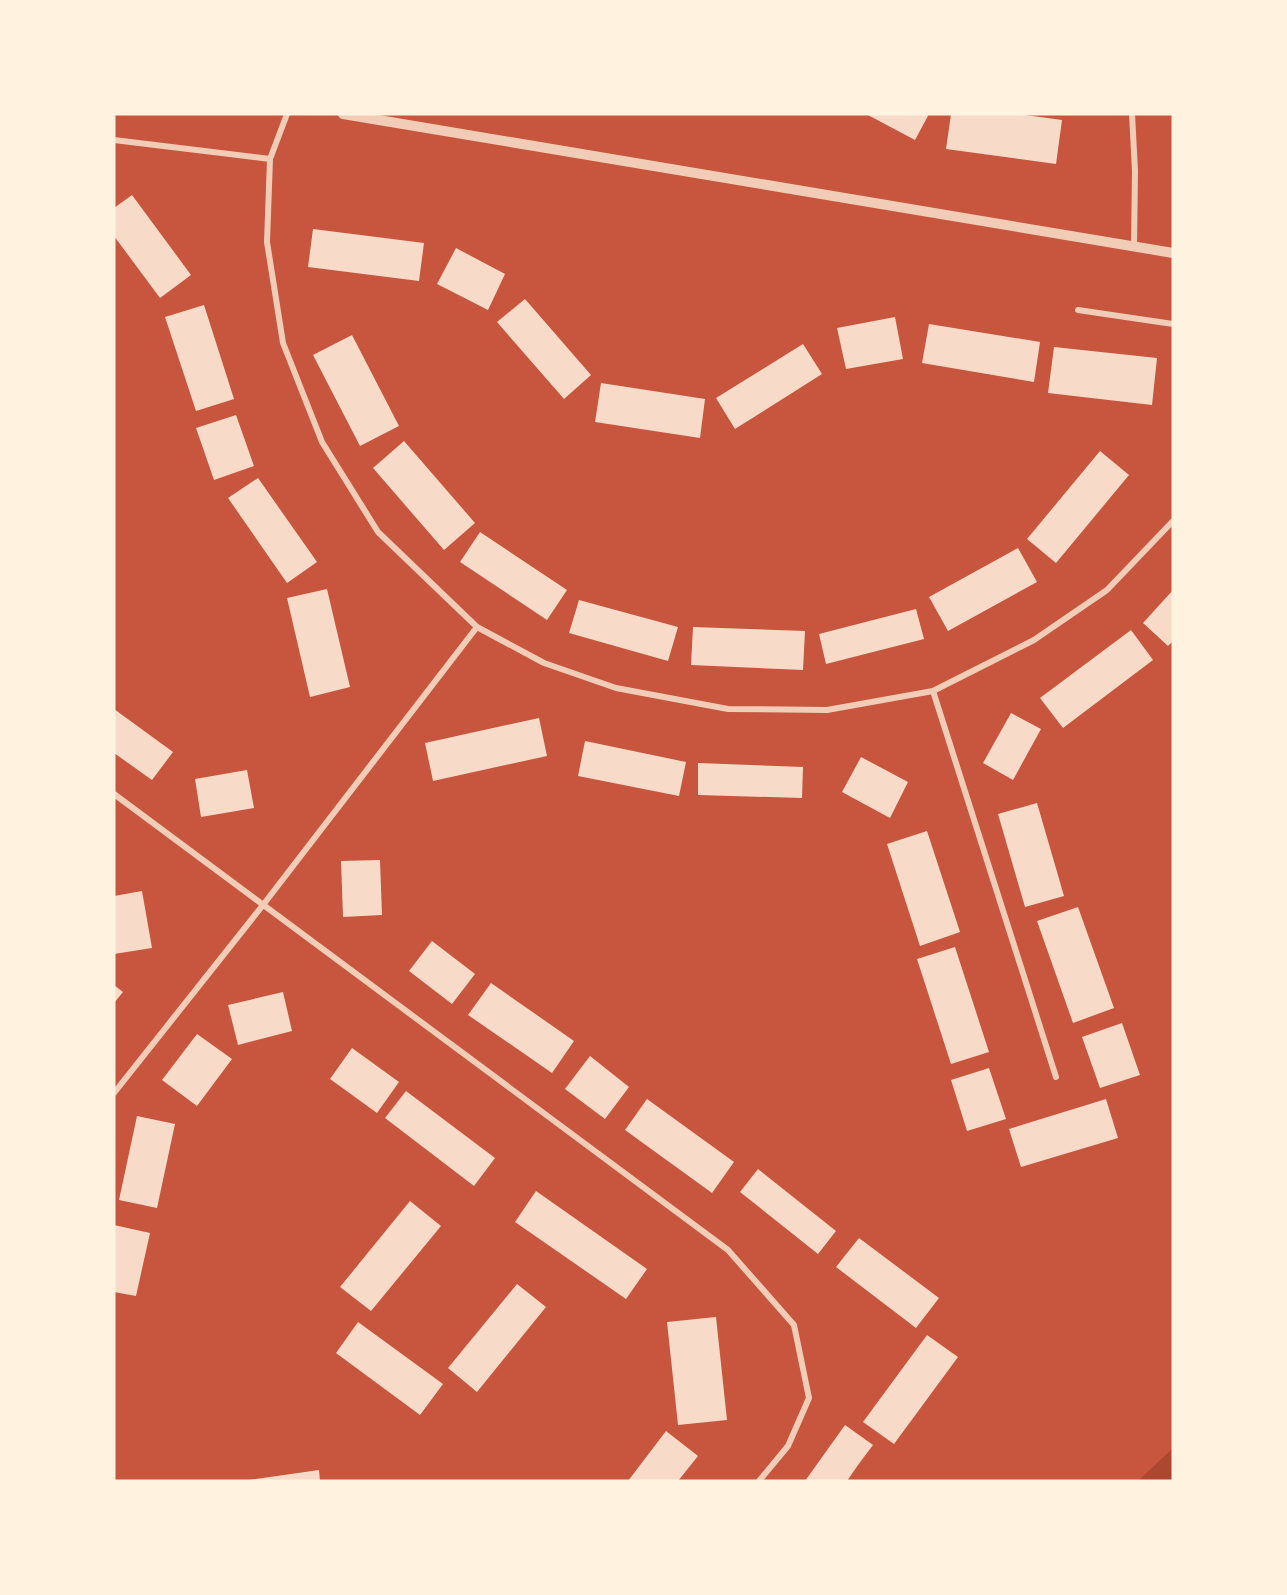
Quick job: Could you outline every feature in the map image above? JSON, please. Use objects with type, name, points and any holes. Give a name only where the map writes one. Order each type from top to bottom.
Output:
[{"type":"street","points":[[287,114],[270,159],[267,242],[283,343],[322,442],[378,532],[477,627],[544,663],[616,688],[728,709],[827,710],[933,691],[1034,640],[1107,590],[1173,521]]},
{"type":"street","points":[[343,114],[1173,253]]},
{"type":"street","points":[[1132,114],[1135,171],[1134,246]]},
{"type":"street","points":[[114,140],[270,159]]},
{"type":"street","points":[[1078,310],[1173,324]]},
{"type":"street","points":[[114,1093],[263,905],[477,627]]},
{"type":"street","points":[[933,691],[1056,1077]]},
{"type":"street","points":[[114,794],[729,1250],[794,1325],[809,1398],[788,1446],[759,1481]]},
{"type":"shaded area","points":[[1173,1448],[1173,1481],[1138,1481]]},
{"type":"building","points":[[866,114],[929,114],[915,140]]},
{"type":"building","points":[[951,114],[1018,114],[1062,120],[1056,164],[946,149]]},
{"type":"building","points":[[132,195],[191,275],[160,298],[114,236],[114,208]]},
{"type":"building","points":[[313,229],[424,243],[419,281],[308,267]]},
{"type":"building","points":[[456,248],[505,274],[488,310],[437,284]]},
{"type":"building","points":[[525,299],[591,375],[564,399],[497,322]]},
{"type":"building","points":[[204,305],[234,399],[196,411],[165,317]]},
{"type":"building","points":[[895,317],[903,359],[846,369],[837,328]]},
{"type":"building","points":[[929,324],[1040,342],[1034,382],[922,363]]},
{"type":"building","points":[[352,335],[399,426],[360,446],[313,355]]},
{"type":"building","points":[[803,344],[822,374],[735,429],[716,398]]},
{"type":"building","points":[[1054,347],[1157,358],[1152,405],[1048,393]]},
{"type":"building","points":[[601,383],[705,399],[700,438],[595,422]]},
{"type":"building","points":[[236,415],[254,466],[214,480],[196,428]]},
{"type":"building","points":[[404,441],[475,523],[444,550],[373,468]]},
{"type":"building","points":[[1100,451],[1129,475],[1056,563],[1027,539]]},
{"type":"building","points":[[258,478],[317,562],[287,583],[228,498]]},
{"type":"building","points":[[480,532],[567,590],[547,620],[460,562]]},
{"type":"building","points":[[1018,548],[1037,582],[948,631],[929,597]]},
{"type":"building","points":[[327,589],[350,687],[310,697],[287,598]]},
{"type":"building","points":[[1173,590],[1173,641],[1168,646],[1143,623]]},
{"type":"building","points":[[579,600],[678,627],[668,661],[569,633]]},
{"type":"building","points":[[916,609],[924,639],[826,664],[819,634]]},
{"type":"building","points":[[693,627],[805,631],[803,670],[691,665]]},
{"type":"building","points":[[1131,630],[1153,660],[1063,728],[1040,698]]},
{"type":"building","points":[[114,709],[173,752],[152,780],[114,753]]},
{"type":"building","points":[[1011,713],[1041,729],[1013,780],[983,763]]},
{"type":"building","points":[[539,718],[547,756],[433,781],[425,743]]},
{"type":"building","points":[[585,741],[686,762],[679,796],[578,776]]},
{"type":"building","points":[[861,757],[908,782],[890,818],[842,792]]},
{"type":"building","points":[[698,763],[803,767],[802,798],[698,795]]},
{"type":"building","points":[[247,770],[254,808],[201,817],[195,779]]},
{"type":"building","points":[[1037,803],[1064,896],[1025,907],[998,814]]},
{"type":"building","points":[[927,831],[960,932],[920,946],[887,844]]},
{"type":"building","points":[[380,860],[382,915],[343,917],[341,861]]},
{"type":"building","points":[[142,891],[152,948],[114,954],[114,896]]},
{"type":"building","points":[[1078,907],[1114,1008],[1073,1023],[1037,921]]},
{"type":"building","points":[[432,941],[475,974],[452,1004],[409,971]]},
{"type":"building","points":[[955,947],[989,1052],[951,1064],[917,959]]},
{"type":"building","points":[[491,983],[574,1041],[552,1073],[468,1015]]},
{"type":"building","points":[[114,985],[123,992],[114,1003]]},
{"type":"building","points":[[283,992],[292,1031],[238,1045],[228,1005]]},
{"type":"building","points":[[1122,1023],[1140,1075],[1100,1088],[1082,1037]]},
{"type":"building","points":[[197,1034],[232,1059],[197,1106],[162,1080]]},
{"type":"building","points":[[352,1048],[399,1082],[377,1113],[330,1079]]},
{"type":"building","points":[[590,1056],[629,1087],[605,1119],[565,1089]]},
{"type":"building","points":[[989,1068],[1006,1119],[967,1131],[951,1080]]},
{"type":"building","points":[[406,1091],[495,1158],[474,1186],[385,1118]]},
{"type":"building","points":[[647,1099],[734,1162],[712,1193],[625,1130]]},
{"type":"building","points":[[1106,1099],[1118,1138],[1021,1167],[1009,1129]]},
{"type":"building","points":[[137,1116],[175,1124],[157,1208],[119,1200]]},
{"type":"building","points":[[758,1169],[836,1231],[818,1254],[740,1192]]},
{"type":"building","points":[[536,1191],[647,1269],[626,1299],[515,1222]]},
{"type":"building","points":[[410,1201],[441,1226],[371,1311],[340,1287]]},
{"type":"building","points":[[114,1225],[150,1233],[136,1296],[114,1292]]},
{"type":"building","points":[[859,1238],[939,1298],[916,1328],[836,1267]]},
{"type":"building","points":[[517,1284],[546,1307],[477,1392],[448,1368]]},
{"type":"building","points":[[716,1317],[727,1420],[678,1425],[667,1322]]},
{"type":"building","points":[[358,1322],[443,1384],[420,1415],[336,1353]]},
{"type":"building","points":[[927,1335],[958,1357],[894,1444],[863,1422]]},
{"type":"building","points":[[845,1425],[873,1445],[847,1481],[805,1481]]},
{"type":"building","points":[[666,1431],[698,1456],[678,1481],[628,1481]]},
{"type":"building","points":[[319,1470],[320,1481],[249,1481],[249,1480]]}]
